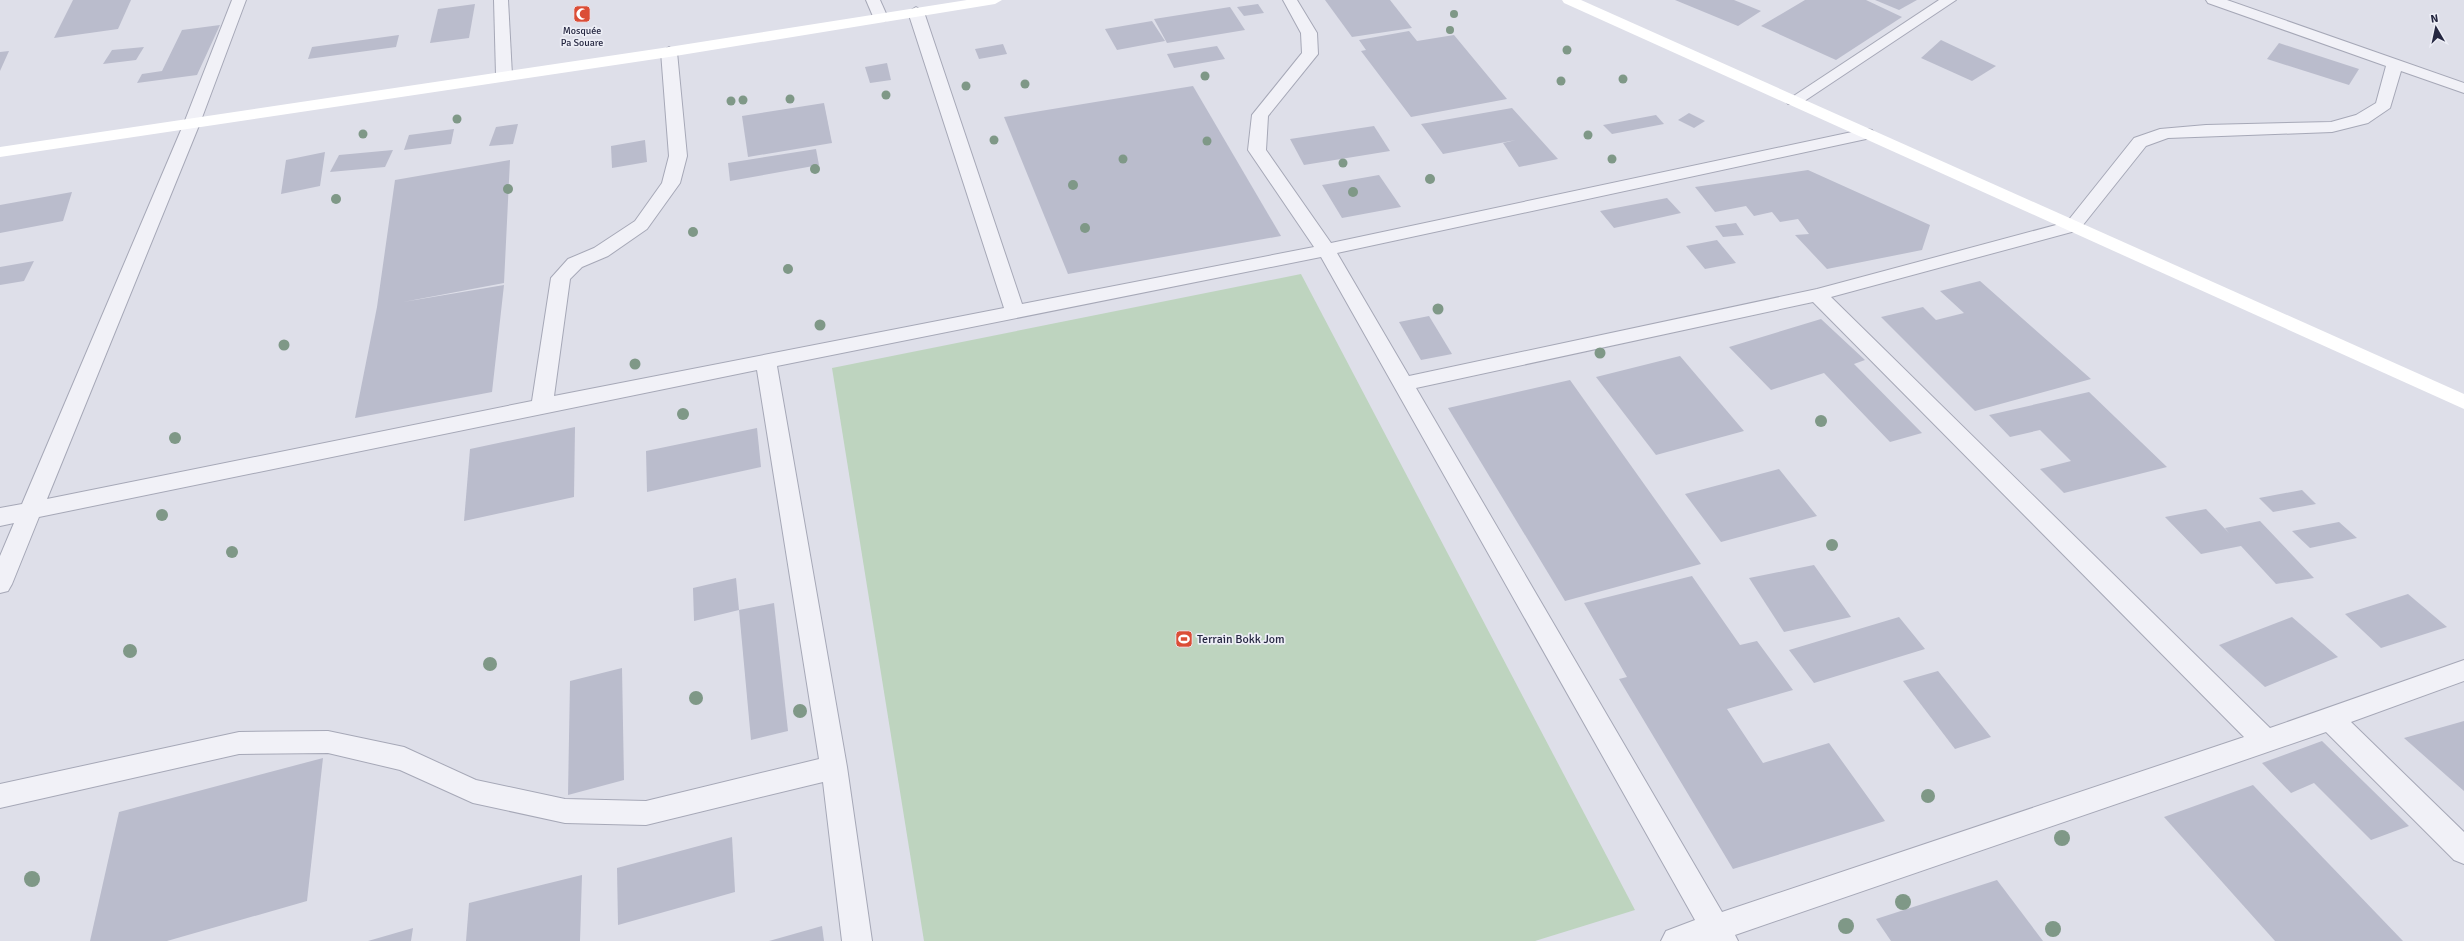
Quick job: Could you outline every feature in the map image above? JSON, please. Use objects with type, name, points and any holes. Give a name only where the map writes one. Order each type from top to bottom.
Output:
[{"type":"main road","points":[[0,152],[504,75],[669,52],[995,0]]},
{"type":"main road","points":[[1570,0],[2464,402]]},
{"type":"street","points":[[0,584],[192,122],[239,0]]},
{"type":"street","points":[[501,0],[504,75]]},
{"type":"street","points":[[873,0],[880,18]]},
{"type":"street","points":[[1290,0],[1309,33],[1310,54],[1260,115],[1257,150],[1326,250],[1719,934]]},
{"type":"street","points":[[1794,101],[1949,0]]},
{"type":"street","points":[[2213,0],[2464,88]]},
{"type":"street","points":[[916,12],[1015,312]]},
{"type":"street","points":[[542,406],[561,278],[575,263],[601,252],[641,225],[671,183],[678,156],[669,52]]},
{"type":"street","points":[[1403,384],[1817,295],[2073,226],[2140,142],[2166,133],[2206,130],[2310,129],[2362,119],[2384,105],[2395,64]]},
{"type":"street","points":[[0,517],[542,406],[766,363],[1326,250],[1866,134]]},
{"type":"street","points":[[1817,295],[2266,741]]},
{"type":"street","points":[[766,363],[834,767],[857,941]]},
{"type":"street","points":[[1676,941],[1719,934],[2330,719],[2464,670]]},
{"type":"street","points":[[2330,719],[2464,851]]},
{"type":"street","points":[[0,796],[239,743],[328,742],[404,759],[473,791],[565,812],[646,813],[834,767]]},
{"type":"green space","name":"Terrain Bokk Jom","points":[[1301,274],[1635,910],[1535,941],[924,941],[832,368]]},
{"type":"building","points":[[73,0],[131,0],[118,29],[54,38]]},
{"type":"building","points":[[1325,0],[1390,0],[1412,28],[1352,37]]},
{"type":"building","points":[[1675,0],[1734,0],[1761,11],[1738,26]]},
{"type":"building","points":[[1805,0],[1866,0],[1902,17],[1836,60],[1761,26]]},
{"type":"building","points":[[1875,0],[1917,0],[1899,10]]},
{"type":"building","points":[[475,4],[469,38],[430,43],[438,9]]},
{"type":"building","points":[[1258,4],[1264,13],[1244,16],[1237,7]]},
{"type":"building","points":[[1230,7],[1245,30],[1167,43],[1154,19]]},
{"type":"building","points":[[1152,21],[1165,41],[1117,50],[1105,29]]},
{"type":"building","points":[[220,25],[197,75],[137,83],[142,74],[162,71],[182,30]]},
{"type":"building","points":[[1409,31],[1417,41],[1454,35],[1507,99],[1411,117],[1361,51],[1366,50],[1359,40]]},
{"type":"building","points":[[399,35],[396,47],[308,59],[312,47]]},
{"type":"building","points":[[1941,40],[1996,66],[1972,81],[1921,58]]},
{"type":"building","points":[[2279,43],[2359,69],[2349,85],[2267,59]]},
{"type":"building","points":[[1003,44],[1007,54],[979,59],[975,49]]},
{"type":"building","points":[[1217,46],[1225,59],[1174,68],[1167,54]]},
{"type":"building","points":[[144,47],[136,60],[103,64],[112,50]]},
{"type":"building","points":[[9,51],[0,71],[0,52]]},
{"type":"building","points":[[887,63],[891,80],[870,83],[865,67]]},
{"type":"building","points":[[1193,86],[1281,236],[1068,274],[1004,117]]},
{"type":"building","points":[[824,103],[832,143],[748,157],[742,116]]},
{"type":"building","points":[[1512,108],[1558,159],[1519,167],[1503,143],[1516,140],[1443,154],[1421,124]]},
{"type":"building","points":[[1689,113],[1705,121],[1694,128],[1678,120]]},
{"type":"building","points":[[1656,115],[1664,124],[1612,134],[1603,125]]},
{"type":"building","points":[[518,124],[513,144],[489,146],[496,127]]},
{"type":"building","points":[[1374,126],[1390,151],[1304,165],[1290,139]]},
{"type":"building","points":[[454,129],[451,144],[404,150],[409,135]]},
{"type":"building","points":[[645,140],[647,162],[612,168],[611,146]]},
{"type":"building","points":[[816,149],[819,165],[730,181],[728,163]]},
{"type":"building","points":[[393,150],[385,167],[330,172],[339,155]]},
{"type":"building","points":[[325,152],[320,186],[281,194],[286,160]]},
{"type":"building","points":[[510,160],[504,283],[403,302],[504,285],[492,392],[355,418],[377,307],[395,180]]},
{"type":"building","points":[[1808,170],[1930,225],[1922,250],[1827,269],[1795,235],[1809,234],[1798,219],[1780,222],[1772,212],[1754,216],[1746,206],[1715,212],[1695,187]]},
{"type":"building","points":[[1379,175],[1401,207],[1342,218],[1322,185]]},
{"type":"building","points":[[72,192],[63,221],[0,233],[0,205]]},
{"type":"building","points":[[1667,198],[1681,213],[1614,228],[1600,211]]},
{"type":"building","points":[[1736,223],[1744,235],[1723,237],[1715,226]]},
{"type":"building","points":[[1717,240],[1736,263],[1705,269],[1686,246]]},
{"type":"building","points":[[34,261],[24,281],[0,285],[0,267]]},
{"type":"building","points":[[1980,281],[2091,379],[1975,411],[1881,317],[1923,307],[1936,320],[1964,313],[1940,291]]},
{"type":"building","points":[[1429,316],[1452,354],[1421,360],[1399,322]]},
{"type":"building","points":[[1821,319],[1865,360],[1854,364],[1922,433],[1890,442],[1824,373],[1771,390],[1729,347]]},
{"type":"building","points":[[1680,356],[1744,431],[1656,455],[1596,377]]},
{"type":"building","points":[[1570,380],[1701,564],[1565,601],[1448,408]]},
{"type":"building","points":[[2089,392],[2167,467],[2064,493],[2040,469],[2071,461],[2040,430],[2010,437],[1989,415]]},
{"type":"building","points":[[575,427],[574,497],[464,521],[470,449]]},
{"type":"building","points":[[757,428],[761,467],[647,492],[646,451]]},
{"type":"building","points":[[1779,469],[1817,516],[1721,542],[1685,494]]},
{"type":"building","points":[[2302,490],[2316,504],[2273,512],[2259,498]]},
{"type":"building","points":[[2206,509],[2229,533],[2225,528],[2260,521],[2314,578],[2276,584],[2241,546],[2201,554],[2165,517]]},
{"type":"building","points":[[2339,522],[2357,538],[2310,548],[2292,531]]},
{"type":"building","points":[[1814,565],[1851,617],[1784,632],[1749,578]]},
{"type":"building","points":[[1692,576],[1740,645],[1757,641],[1793,690],[1727,709],[1763,763],[1829,743],[1885,821],[1733,869],[1619,679],[1627,677],[1584,603]]},
{"type":"building","points":[[736,578],[739,610],[694,621],[693,588]]},
{"type":"building","points":[[2408,594],[2447,627],[2381,648],[2345,614]]},
{"type":"building","points":[[774,603],[788,731],[751,740],[739,610]]},
{"type":"building","points":[[1899,617],[1925,649],[1814,683],[1789,650]]},
{"type":"building","points":[[2292,617],[2338,657],[2265,687],[2219,645]]},
{"type":"building","points":[[622,668],[624,780],[568,795],[570,681]]},
{"type":"building","points":[[1938,671],[1991,737],[1955,749],[1903,681]]},
{"type":"building","points":[[2464,721],[2464,791],[2404,738]]},
{"type":"building","points":[[2322,741],[2409,826],[2371,840],[2314,783],[2291,793],[2262,763]]},
{"type":"building","points":[[323,758],[307,901],[167,941],[90,941],[119,812]]},
{"type":"building","points":[[2253,785],[2403,941],[2275,941],[2164,817]]},
{"type":"building","points":[[732,837],[735,892],[618,925],[617,868]]},
{"type":"building","points":[[582,875],[580,941],[466,941],[469,903]]},
{"type":"building","points":[[1997,880],[2043,941],[1891,941],[1876,919]]},
{"type":"building","points":[[822,926],[824,941],[769,941]]},
{"type":"building","points":[[413,928],[411,941],[368,941]]},
{"type":"place","name":"Mosquée Pa Souare","points":[[582,14]]},
{"type":"place","name":"Terrain Bokk Jom","points":[[1184,639]]}]
